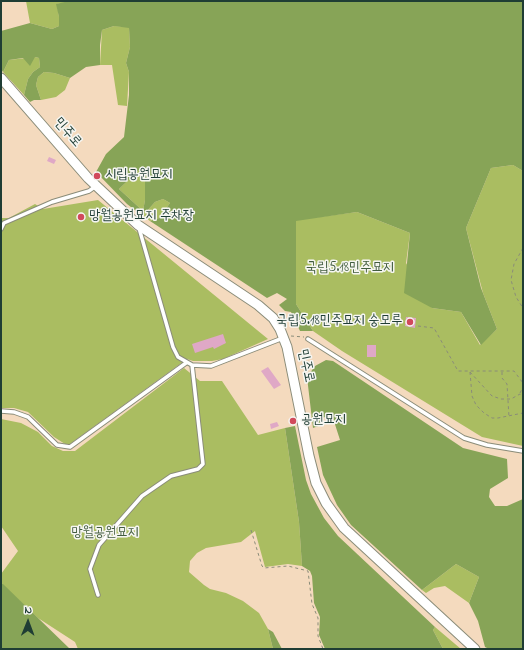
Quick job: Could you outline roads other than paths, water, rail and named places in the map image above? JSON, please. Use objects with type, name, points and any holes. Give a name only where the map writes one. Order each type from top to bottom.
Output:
[{"type":"main road","name":"민주로","points":[[1,78],[96,186],[138,225],[258,305],[273,318],[284,337],[309,456],[316,483],[326,503],[344,528],[475,649]]},
{"type":"lane","points":[[1,229],[3,223],[52,202],[89,191],[96,186]]},
{"type":"lane","points":[[138,225],[173,347],[178,357],[186,363],[192,365],[218,365],[284,337]]},
{"type":"lane","points":[[308,339],[464,438],[487,445],[523,452]]},
{"type":"lane","points":[[1,411],[14,412],[28,417],[57,445],[70,447],[186,363]]},
{"type":"lane","points":[[98,595],[90,569],[99,545],[142,496],[170,476],[198,469],[203,464],[192,365]]},
{"type":"place","name":"시립공원묘지","points":[[97,176]]},
{"type":"place","name":"망월공원묘지 주차장","points":[[81,217]]},
{"type":"place","name":"국립5.18민주묘지 숭모루","points":[[410,322]]},
{"type":"place","name":"공원묘지","points":[[293,421]]},
{"type":"park label","name":"국립5.18민주묘지","points":[[350,269]]},
{"type":"park label","name":"망월공원묘지","points":[[105,534]]}]
